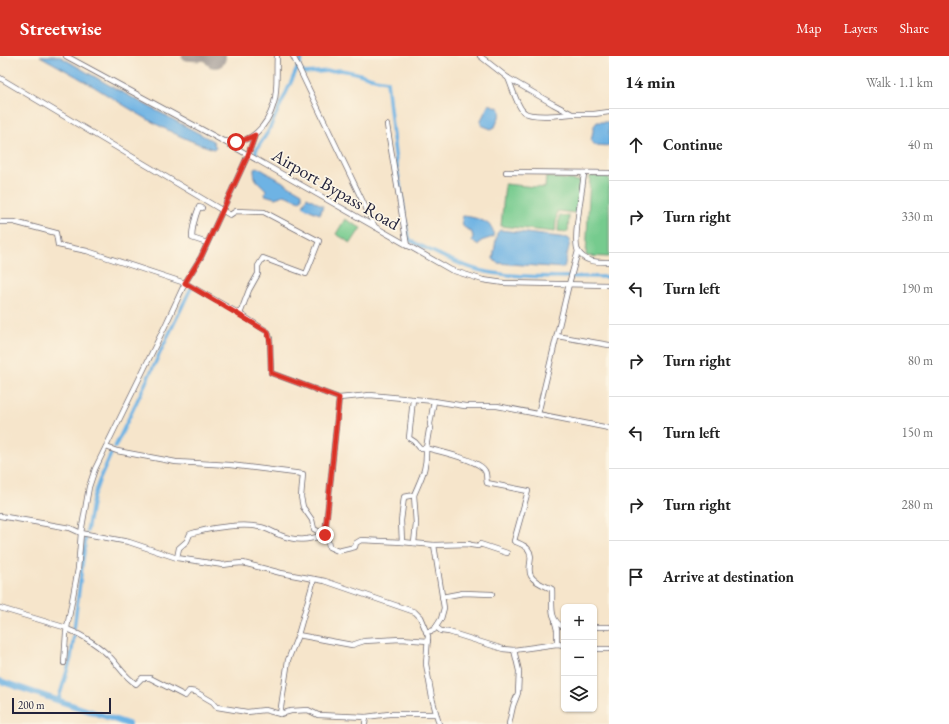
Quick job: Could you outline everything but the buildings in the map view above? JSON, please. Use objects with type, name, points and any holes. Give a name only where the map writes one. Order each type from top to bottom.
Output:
[{"type":"street","name":"Airport Bypass Road","points":[[66,56],[220,139],[451,270],[483,280],[504,283],[609,285]]},
{"type":"street","points":[[64,663],[67,629],[78,569],[81,533],[89,487],[95,469],[185,283],[201,257],[248,155],[255,135],[269,116],[274,103],[277,56]]},
{"type":"street","points":[[293,56],[375,227]]},
{"type":"street","points":[[480,56],[508,78],[572,114]]},
{"type":"street","points":[[0,78],[222,211],[230,215],[237,211],[264,212],[319,241],[306,274],[262,258],[258,266],[258,274],[249,290],[240,314]]},
{"type":"street","points":[[508,78],[519,106],[524,113],[547,115],[594,114],[609,112]]},
{"type":"street","points":[[388,125],[407,246]]},
{"type":"street","points":[[220,139],[228,141],[242,141],[255,135]]},
{"type":"street","points":[[506,172],[609,173]]},
{"type":"street","points":[[538,414],[578,251],[576,239],[584,173]]},
{"type":"street","points":[[202,208],[199,207],[195,218],[192,238],[207,244]]},
{"type":"street","points":[[0,222],[14,222],[49,230],[56,233],[58,245],[87,251],[185,283],[240,314],[268,332],[270,342],[271,373],[339,398],[370,395],[434,401],[465,406],[497,406],[609,428]]},
{"type":"street","points":[[578,251],[586,259],[592,262],[609,262]]},
{"type":"street","points":[[557,336],[609,345]]},
{"type":"street","points":[[325,535],[339,398]]},
{"type":"street","points":[[413,399],[409,438],[420,448],[426,448],[468,460],[479,465],[486,471],[487,484],[528,491],[514,541],[528,548],[531,555],[529,572],[531,576],[538,582],[552,589],[554,620],[557,630],[557,644]]},
{"type":"street","points":[[414,543],[416,524],[414,495],[426,469],[426,448],[429,430],[431,429],[430,424],[434,401]]},
{"type":"street","points":[[106,446],[117,451],[176,462],[230,465],[303,474],[301,497],[303,507],[312,520],[314,529],[327,536],[329,547],[338,550],[355,547],[356,543],[361,540],[434,545],[469,544],[478,546],[480,544],[507,553]]},
{"type":"street","points":[[402,542],[401,521],[404,497],[414,495]]},
{"type":"street","points":[[0,516],[70,528],[81,533],[129,542],[177,558],[223,565],[243,563],[281,573],[325,581],[415,612],[420,618],[428,636],[426,664],[432,698],[439,724]]},
{"type":"street","points":[[177,558],[179,548],[187,541],[190,534],[201,531],[246,526],[262,527],[281,536],[302,541],[325,535]]},
{"type":"street","points":[[426,632],[434,630],[441,619],[444,608],[434,545]]},
{"type":"street","points":[[280,714],[288,660],[298,635],[314,579]]},
{"type":"street","points":[[442,597],[463,593],[492,594]]},
{"type":"street","points":[[0,608],[67,629],[84,638],[105,652],[127,678],[136,684],[142,678],[150,678],[185,696],[189,691],[196,692],[213,702],[217,707],[247,712],[265,710],[280,714],[291,711],[308,710],[318,715],[366,717],[389,714],[436,714]]},
{"type":"street","points":[[554,620],[561,625]]},
{"type":"street","points":[[436,626],[441,631],[449,632],[503,649],[514,650],[561,645]]},
{"type":"street","points":[[597,627],[609,627]]},
{"type":"street","points":[[298,635],[352,645],[364,640],[401,639],[428,641]]},
{"type":"street","points":[[597,649],[609,649]]},
{"type":"street","points":[[509,724],[513,706],[518,694],[519,671],[514,650]]},
{"type":"street","points":[[365,724],[366,717]]},
{"type":"green space","points":[[590,176],[609,177],[609,257],[586,256]]},
{"type":"green space","points":[[546,177],[580,181],[576,213],[557,211],[555,232],[501,226],[505,184],[545,188]]},
{"type":"green space","points":[[559,216],[569,216],[568,232],[558,231]]},
{"type":"green space","points":[[345,219],[361,228],[351,243],[336,234]]},
{"type":"water","points":[[40,56],[59,56],[109,85],[213,141],[216,148],[214,149],[187,139],[162,127]]},
{"type":"water","points":[[489,104],[499,108],[501,112],[495,127],[491,129],[481,125],[481,120]]},
{"type":"water","points":[[597,122],[609,122],[609,146],[595,145],[591,141],[594,126]]},
{"type":"water","points":[[257,167],[302,193],[302,198],[300,201],[284,195],[275,198],[265,195],[266,190],[255,177],[254,169]]},
{"type":"water","points":[[307,197],[323,206],[320,214],[303,206]]},
{"type":"water","points":[[463,216],[484,221],[492,228],[493,237],[481,241],[478,245],[472,241],[473,236],[471,231],[463,225]]},
{"type":"water","points":[[500,230],[568,238],[570,242],[564,268],[497,263],[493,259],[497,233]]},
{"type":"waterway","points":[[256,155],[256,150],[268,132],[303,56]]},
{"type":"waterway","points":[[299,70],[305,73],[341,70],[387,81],[395,154],[408,236],[411,241],[458,263],[487,272],[517,276],[609,277]]},
{"type":"waterway","points":[[115,447],[191,288]]},
{"type":"waterway","points":[[87,531],[93,498],[111,454]]},
{"type":"waterway","points":[[74,629],[86,536]]},
{"type":"waterway","points":[[58,701],[71,658],[74,635]]},
{"type":"waterway","points":[[0,681],[128,724]]},
{"type":"taxiway","points":[[186,56],[204,56]]},
{"type":"route","points":[[236,142],[246,140],[255,135],[248,155],[201,257],[185,283],[240,314],[268,332],[270,337],[271,373],[339,398],[325,535]]}]
